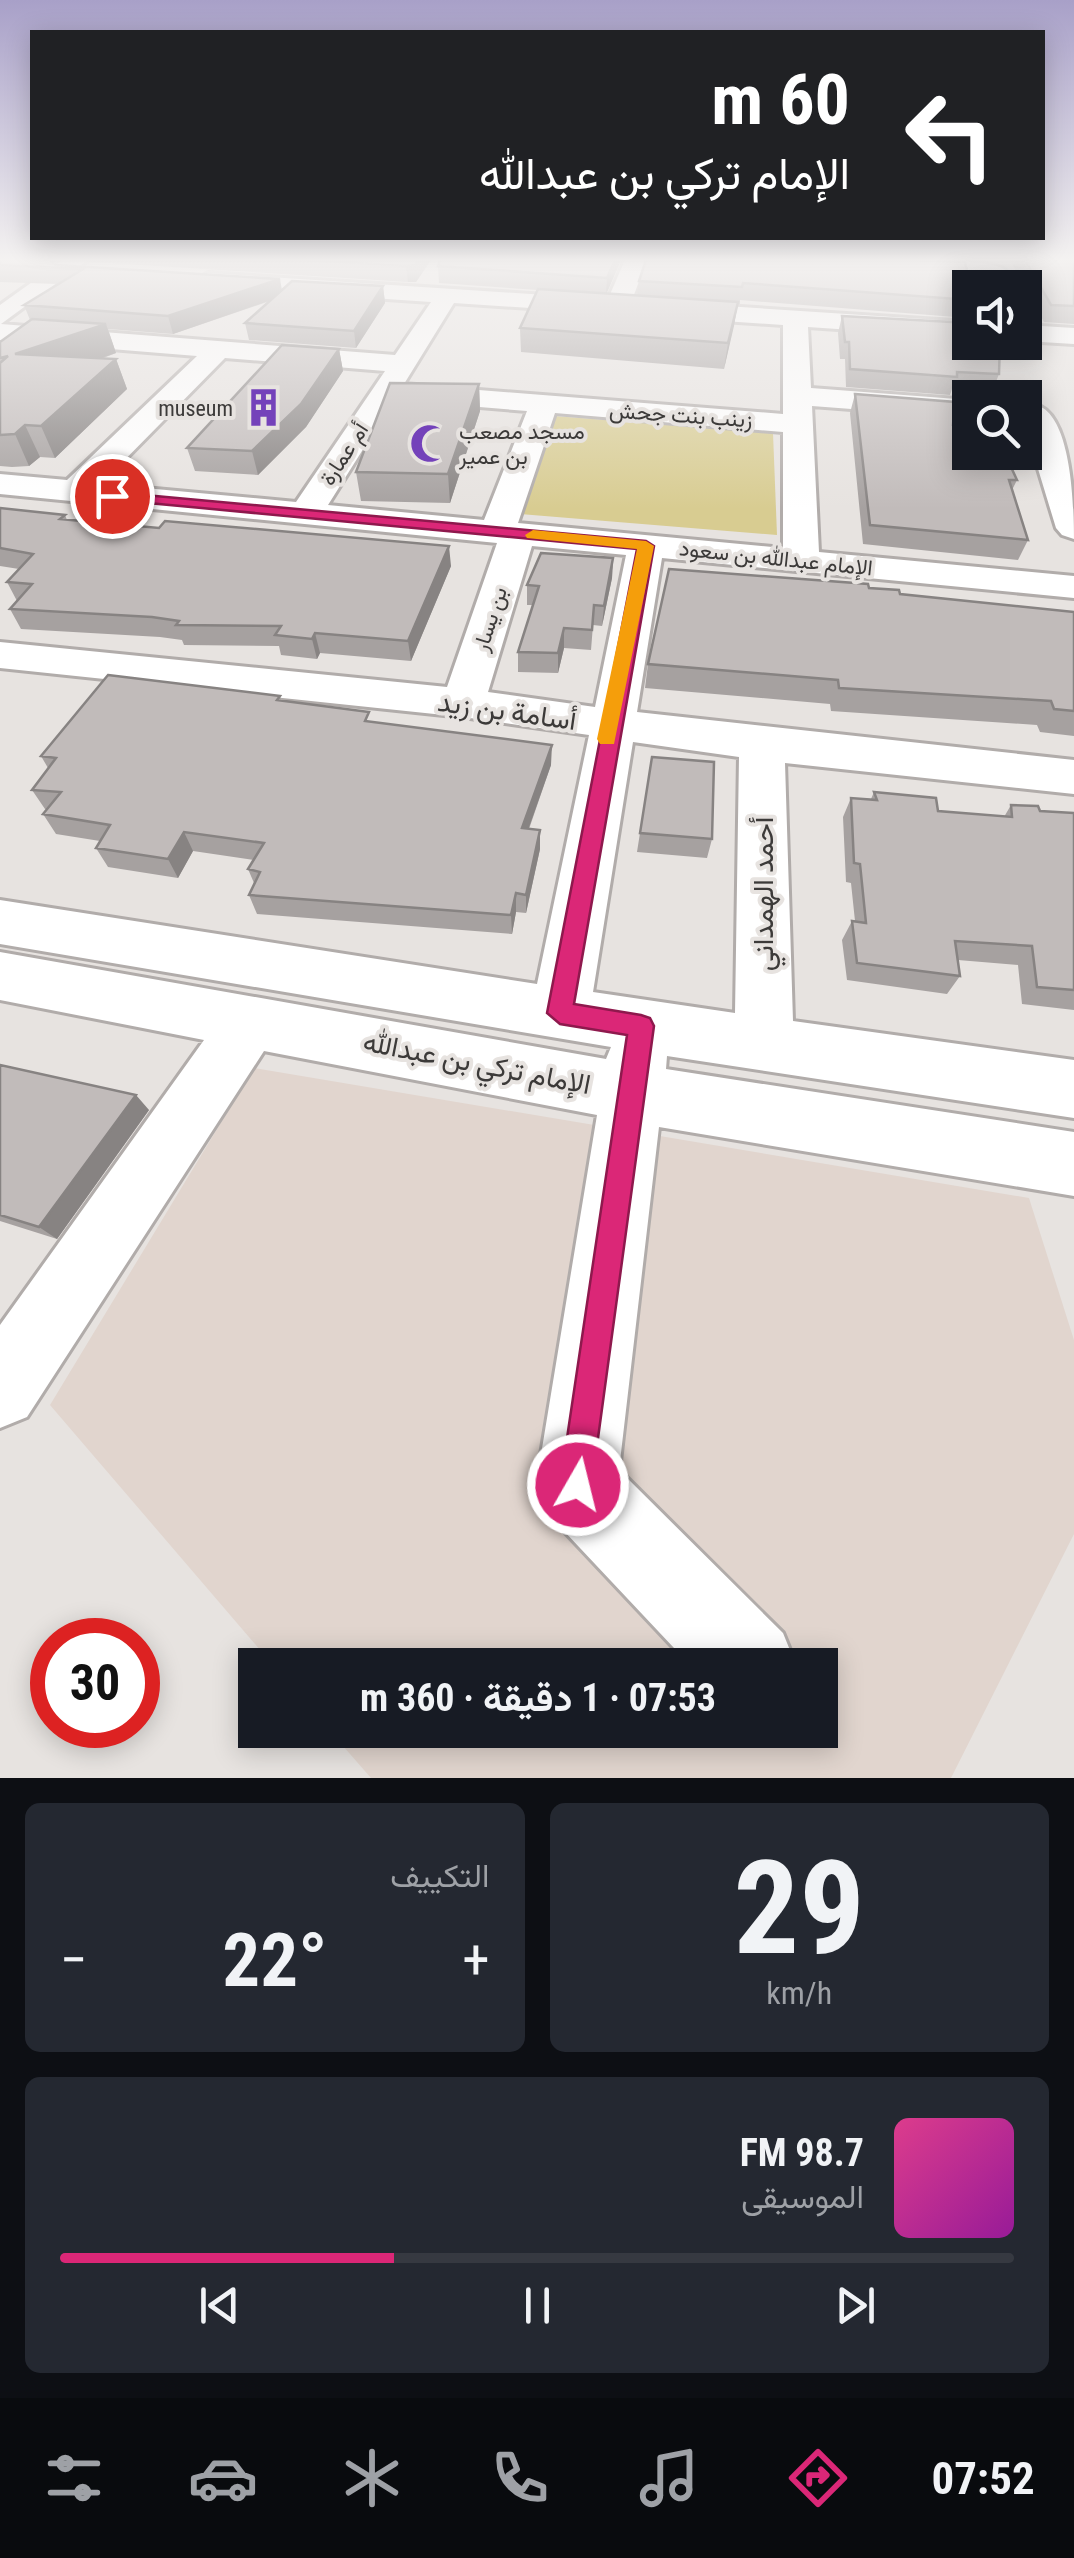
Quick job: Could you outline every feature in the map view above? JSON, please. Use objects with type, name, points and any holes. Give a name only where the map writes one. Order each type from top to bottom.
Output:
[{"type":"street","points":[[142,343],[403,364]]},
{"type":"street","name":"أم عمارة","points":[[306,513],[417,343]]},
{"type":"street","points":[[795,343],[802,560]]},
{"type":"street","points":[[73,493],[220,349]]},
{"type":"street","name":"زينب بنت جحش","points":[[385,392],[544,404],[952,409]]},
{"type":"street","name":"بن يسار","points":[[462,704],[544,404]]},
{"type":"street","points":[[1042,415],[1074,416]]},
{"type":"street","points":[[1042,445],[1074,528]]},
{"type":"street","name":"الإمام عبدالله بن سعود","points":[[0,484],[1074,587]]},
{"type":"street","points":[[560,1013],[646,546]]},
{"type":"street","name":"أسامة بن زيد","points":[[0,655],[462,704],[762,745],[1074,776]]},
{"type":"street","name":"أحمد الهمداني","points":[[762,745],[764,1043]]},
{"type":"street","name":"الإمام تركي بن عبدالله","points":[[0,922],[560,1013],[637,1060],[764,1043],[1074,1090]]},
{"type":"street","name":"الإمام تركي بن عبدالله","points":[[0,976],[252,1020],[637,1060],[1074,1164]]},
{"type":"street","points":[[0,1390],[252,1020]]},
{"type":"street","points":[[637,1060],[578,1485],[735,1648]]},
{"type":"shaded area","points":[[554,416],[773,433],[777,535],[520,514]]},
{"type":"shaded area","points":[[254,1068],[1029,1198],[1074,1340],[1074,1534],[951,1778],[371,1778],[345,1748],[838,1748],[838,1648],[258,1648],[50,1405]]},
{"type":"building","points":[[0,343],[48,343],[15,354],[116,359],[41,426],[25,425],[15,434],[0,435],[0,363],[8,356],[0,358]]},
{"type":"building","points":[[849,343],[952,343],[952,360],[999,360],[999,374],[957,372],[957,377],[850,369]]},
{"type":"building","points":[[282,345],[339,349],[301,404],[252,451],[187,448]]},
{"type":"building","points":[[390,383],[479,384],[448,474],[356,472]]},
{"type":"building","points":[[855,394],[952,402],[952,470],[1012,470],[1017,480],[1009,480],[1028,540],[870,525]]},
{"type":"building","points":[[0,508],[65,515],[60,519],[159,528],[165,521],[449,546],[408,641],[315,633],[312,639],[275,635],[281,626],[176,625],[179,621],[152,617],[10,609],[32,584],[7,582],[33,554],[0,548]]},
{"type":"building","points":[[541,553],[613,558],[604,606],[594,605],[592,630],[564,628],[558,653],[518,652],[539,586],[527,585]]},
{"type":"building","points":[[669,569],[868,584],[869,588],[899,590],[900,594],[1074,612],[1074,711],[1054,709],[1051,701],[839,688],[838,680],[648,664]]},
{"type":"building","points":[[108,675],[280,696],[277,700],[369,712],[365,721],[552,745],[522,828],[540,830],[526,895],[516,893],[511,915],[249,895],[260,872],[248,869],[264,843],[184,832],[168,859],[96,848],[110,825],[43,814],[61,792],[32,790],[56,758],[41,756]]},
{"type":"building","points":[[652,757],[714,762],[712,839],[640,833]]},
{"type":"building","points":[[874,792],[936,798],[938,811],[1012,817],[1011,805],[1074,813],[1074,990],[1037,987],[1032,946],[955,941],[960,976],[857,963],[852,921],[866,923],[860,864],[854,863],[851,798],[877,800]]},
{"type":"building","points":[[0,1065],[136,1095],[39,1227],[0,1215]]},
{"type":"slow traffic","points":[[533,535],[646,546],[607,739]]},
{"type":"place","name":"museum","points":[[263,408]]},
{"type":"place","name":"مسجد مصعب بن عمير","points":[[429,444]]},
{"type":"route","points":[[112,496],[646,546],[560,1013],[641,1026],[578,1485]]}]
